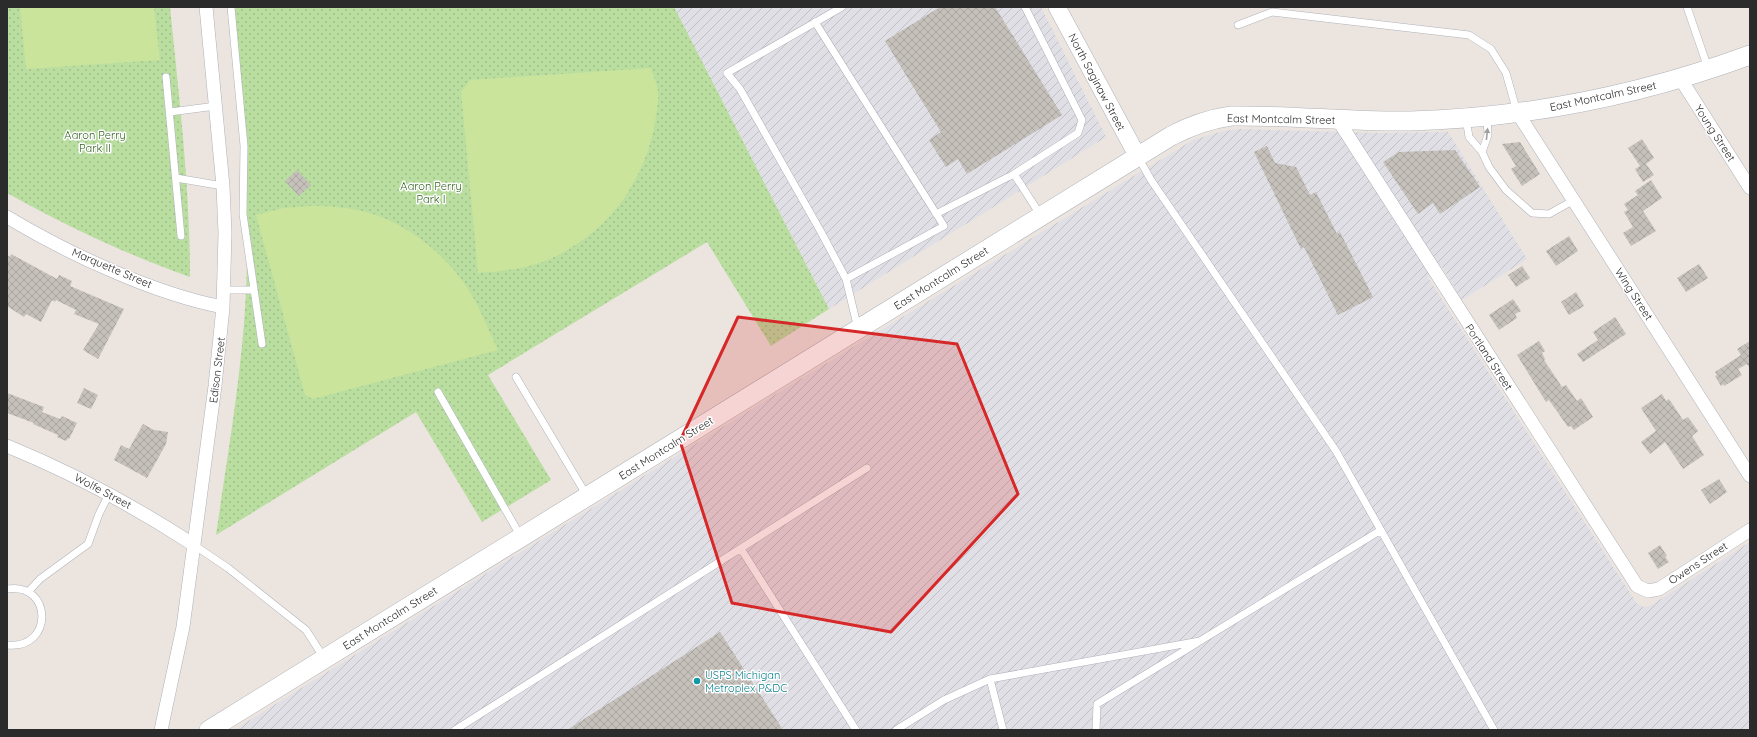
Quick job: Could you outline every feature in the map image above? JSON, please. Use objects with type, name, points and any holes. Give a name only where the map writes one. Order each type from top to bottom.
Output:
[{"type":"main road","name":"East Montcalm Street","points":[[209,730],[858,329],[1182,131],[1203,122],[1222,117],[1243,116],[1410,121],[1466,118],[1517,112],[1614,96],[1709,70],[1750,54]]},
{"type":"street","name":"Edison Street","points":[[161,730],[179,652],[215,386],[223,307],[225,233],[223,186],[206,7]]},
{"type":"street","name":"North Saginaw Street","points":[[1057,7],[1138,157]]},
{"type":"street","name":"Young Street","points":[[1680,78],[1750,188]]},
{"type":"street","name":"Wing Street","points":[[1517,112],[1750,476]]},
{"type":"street","name":"Portland Street","points":[[1338,120],[1634,583],[1645,591]]},
{"type":"street","name":"Marquette Street","points":[[7,217],[73,251],[133,278],[189,299],[223,307]]},
{"type":"street","name":"Wolfe Street","points":[[7,446],[109,494],[194,545]]},
{"type":"street","name":"Owens Street","points":[[1645,591],[1659,589],[1750,530]]},
{"type":"lane","points":[[231,7],[244,146],[243,214],[262,344]]},
{"type":"lane","points":[[842,7],[727,73],[740,89],[846,279],[858,329]]},
{"type":"lane","points":[[936,214],[1014,174],[1078,133],[1082,120],[1025,7]]},
{"type":"lane","points":[[1687,7],[1709,70]]},
{"type":"lane","points":[[1238,25],[1272,12],[1469,35],[1491,49],[1506,73],[1517,112]]},
{"type":"lane","points":[[815,22],[944,226],[846,279]]},
{"type":"lane","points":[[166,78],[181,236]]},
{"type":"lane","points":[[170,112],[216,106]]},
{"type":"lane","points":[[1482,152],[1488,135],[1487,116]]},
{"type":"lane","points":[[1466,118],[1469,136],[1482,152],[1489,167],[1506,190],[1532,213],[1549,214],[1574,200]]},
{"type":"lane","points":[[1138,157],[1151,180],[1336,451],[1494,730]]},
{"type":"lane","points":[[1014,174],[1042,216]]},
{"type":"lane","points":[[176,178],[223,186]]},
{"type":"lane","points":[[224,290],[253,290]]},
{"type":"lane","points":[[516,377],[587,496]]},
{"type":"lane","points":[[438,392],[521,537]]},
{"type":"lane","points":[[455,730],[867,468]]},
{"type":"lane","points":[[28,592],[40,579],[88,544],[98,514],[109,494]]},
{"type":"lane","points":[[1096,730],[1097,704],[1381,530]]},
{"type":"lane","points":[[194,545],[228,568],[306,630],[324,658]]},
{"type":"lane","points":[[741,549],[856,730]]},
{"type":"lane","points":[[7,589],[14,588],[28,592],[40,605],[42,614],[42,624],[32,639],[24,644],[7,645]]},
{"type":"lane","points":[[896,730],[944,700],[990,678],[1200,641]]},
{"type":"lane","points":[[990,678],[1003,730]]},
{"type":"highlighted area","points":[[738,317],[957,344],[1018,494],[891,632],[732,603],[680,441]]},
{"type":"shaded area","points":[[674,7],[1041,7],[1106,137],[829,309]]},
{"type":"shaded area","points":[[1240,129],[1377,133],[1448,132],[1527,259],[1462,300],[1442,267],[1427,276],[1637,604],[1644,607],[1650,606],[1750,542],[1750,730],[234,730],[763,402],[1193,140],[1223,131]]},
{"type":"green space","name":"Aaron Perry Park II","points":[[7,7],[170,7],[186,175],[190,243],[190,277],[142,259],[97,239],[7,193]]},
{"type":"green space","points":[[20,7],[154,7],[160,60],[26,69]]},
{"type":"green space","name":"Aaron Perry Park I","points":[[227,7],[674,7],[829,309],[771,346],[707,242],[488,375],[551,480],[482,522],[416,412],[216,535],[237,389],[245,316],[247,279],[245,183]]},
{"type":"green space","points":[[651,68],[657,85],[658,103],[650,145],[634,183],[610,216],[579,243],[541,263],[520,268],[478,273],[461,92],[470,80]]},
{"type":"green space","points":[[309,206],[352,209],[382,217],[397,224],[426,243],[450,266],[470,292],[498,350],[313,399],[305,395],[256,215],[283,208]]},
{"type":"building","points":[[940,7],[995,7],[1062,115],[967,174],[958,159],[946,167],[929,140],[941,132],[885,41]]},
{"type":"building","points":[[1642,139],[1654,158],[1646,164],[1654,175],[1643,182],[1635,169],[1640,166],[1628,148]]},
{"type":"building","points":[[1520,142],[1540,174],[1522,186],[1511,169],[1516,166],[1502,144]]},
{"type":"building","points":[[1267,146],[1275,163],[1296,167],[1310,195],[1316,192],[1337,234],[1340,232],[1373,297],[1338,315],[1304,247],[1301,249],[1254,152]]},
{"type":"building","points":[[1455,150],[1480,187],[1440,214],[1433,203],[1418,214],[1383,162],[1399,152]]},
{"type":"building","points":[[297,170],[311,185],[299,196],[285,181]]},
{"type":"building","points":[[1651,180],[1662,198],[1643,211],[1656,231],[1631,246],[1623,233],[1633,227],[1624,212],[1628,210],[1624,204],[1638,195],[1635,191]]},
{"type":"building","points":[[1569,236],[1578,251],[1556,266],[1546,251]]},
{"type":"building","points":[[11,254],[57,279],[59,275],[72,281],[70,286],[124,309],[98,359],[83,350],[99,324],[74,314],[76,310],[56,300],[55,302],[52,300],[41,322],[26,314],[24,317],[7,306],[7,255],[10,257]]},
{"type":"building","points":[[1699,264],[1708,278],[1686,292],[1677,278]]},
{"type":"building","points":[[1522,266],[1530,278],[1516,287],[1508,275]]},
{"type":"building","points":[[1576,292],[1584,306],[1569,315],[1561,302]]},
{"type":"building","points":[[1513,299],[1521,311],[1515,314],[1517,318],[1499,330],[1489,315]]},
{"type":"building","points":[[1615,317],[1626,334],[1583,362],[1577,354],[1598,340],[1593,332]]},
{"type":"building","points":[[1539,341],[1545,351],[1542,353],[1545,359],[1544,360],[1562,387],[1566,385],[1577,401],[1581,398],[1593,417],[1574,430],[1571,426],[1568,427],[1549,400],[1546,402],[1517,355]]},
{"type":"building","points":[[1750,341],[1750,369],[1747,364],[1738,369],[1742,375],[1724,386],[1723,384],[1721,386],[1715,376],[1717,375],[1715,372],[1741,355],[1737,349]]},
{"type":"building","points":[[84,388],[98,395],[91,409],[77,403]]},
{"type":"building","points":[[7,393],[44,407],[42,412],[60,419],[62,416],[77,423],[69,439],[68,438],[66,441],[57,437],[58,435],[33,424],[34,423],[7,413]]},
{"type":"building","points":[[1662,394],[1666,401],[1669,399],[1683,420],[1688,417],[1698,431],[1692,436],[1704,455],[1683,469],[1665,442],[1650,454],[1641,442],[1656,431],[1641,408]]},
{"type":"building","points":[[143,424],[154,430],[168,432],[166,444],[147,478],[114,460],[121,445],[129,449]]},
{"type":"building","points":[[1719,479],[1727,492],[1710,504],[1701,490]]},
{"type":"building","points":[[1660,545],[1669,562],[1658,569],[1648,553]]},
{"type":"building","name":"USPS Michigan Metroplex P&DC","points":[[720,632],[783,730],[567,730]]},
{"type":"place","name":"USPS Michigan Metroplex P&DC","points":[[697,681]]}]
